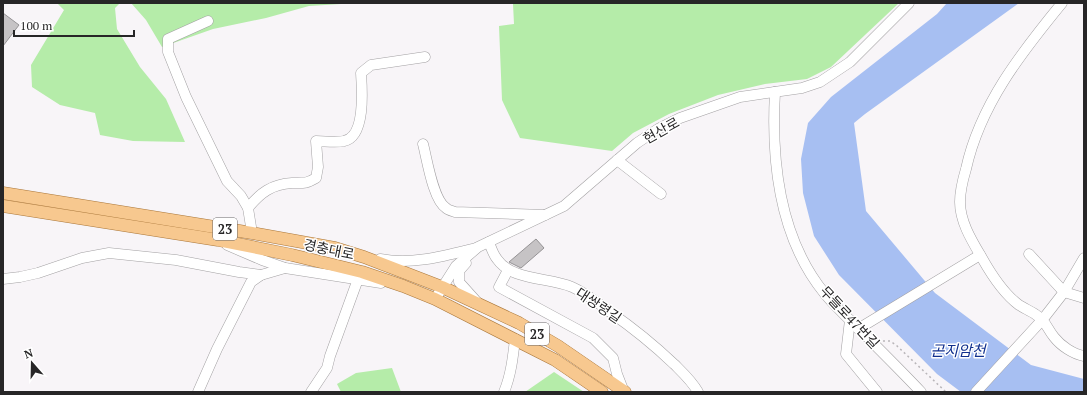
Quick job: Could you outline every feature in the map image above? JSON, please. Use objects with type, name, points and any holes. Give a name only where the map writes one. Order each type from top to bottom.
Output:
[{"type":"main road","name":"경충대로","points":[[3,193],[252,233],[335,248],[364,257],[442,287],[519,323],[558,346],[625,392]]},
{"type":"main road","name":"경충대로","points":[[3,206],[218,240],[362,272],[435,299],[555,360],[600,391]]},
{"type":"street","name":"현산로","points":[[435,299],[456,266],[478,247],[564,206],[637,143],[658,129],[680,118],[740,97],[802,88],[820,82],[850,62],[909,3]]},
{"type":"street","points":[[1062,3],[1022,53],[997,92],[980,124],[968,156],[960,202],[963,220],[978,256],[1008,294],[1040,322],[1065,347],[1078,355],[1084,356]]},
{"type":"street","points":[[208,21],[168,39],[168,52],[186,97],[226,181],[241,196],[248,208],[252,233]]},
{"type":"street","points":[[248,208],[258,196],[276,186],[290,183],[308,183],[316,178],[318,167],[316,141],[345,141],[352,137],[358,127],[363,101],[361,72],[371,66],[425,57]]},
{"type":"street","points":[[774,113],[780,100],[794,89]]},
{"type":"street","name":"무들로47번길","points":[[775,92],[774,113],[777,180],[792,239],[805,265],[825,293],[850,320],[861,327],[874,344],[921,392]]},
{"type":"street","points":[[755,95],[766,100],[774,113]]},
{"type":"street","points":[[424,144],[435,192],[445,208],[455,212],[547,215]]},
{"type":"street","points":[[617,160],[661,194]]},
{"type":"street","points":[[218,240],[262,260],[285,268],[403,286]]},
{"type":"street","points":[[489,242],[497,259],[508,270],[499,287],[593,338],[614,358],[617,374],[625,392]]},
{"type":"street","points":[[364,257],[395,262],[419,261],[478,247]]},
{"type":"street","points":[[478,247],[459,271],[459,282],[479,304]]},
{"type":"street","points":[[3,279],[38,273],[82,258],[109,253],[176,260],[261,275]]},
{"type":"street","points":[[1029,254],[1064,292],[1084,298]]},
{"type":"street","points":[[861,327],[978,256]]},
{"type":"street","points":[[976,392],[1040,322],[1064,292],[1084,258]]},
{"type":"street","points":[[198,392],[251,282],[261,275],[285,268]]},
{"type":"street","name":"대쌍령길","points":[[508,270],[524,276],[553,280],[572,287],[591,298],[637,331],[661,352],[685,375],[698,392]]},
{"type":"street","points":[[311,392],[327,368],[358,279]]},
{"type":"street","points":[[850,320],[846,354],[877,392]]},
{"type":"street","points":[[504,392],[507,385],[515,339]]},
{"type":"path","points":[[874,344],[882,341],[890,341],[946,392]]},
{"type":"green space","points":[[57,3],[120,3],[115,8],[117,29],[140,67],[166,99],[185,142],[133,141],[100,135],[95,113],[60,105],[32,87],[31,65],[64,10]]},
{"type":"green space","points":[[131,3],[357,3],[309,6],[266,18],[213,29],[162,47],[146,20]]},
{"type":"green space","points":[[495,3],[899,3],[831,67],[807,79],[765,84],[718,95],[669,114],[633,133],[612,151],[520,138],[502,100],[499,26],[514,24],[513,4]]},
{"type":"green space","points":[[392,368],[401,392],[341,392],[337,384],[356,373]]},
{"type":"green space","points":[[554,372],[584,392],[525,392]]},
{"type":"water","name":"곤지암천","points":[[947,3],[1019,3],[854,123],[866,211],[935,293],[1031,365],[1084,379],[1084,392],[961,392],[937,374],[839,275],[814,236],[803,193],[801,159],[808,123],[831,97],[937,14]]},
{"type":"building","points":[[3,13],[19,25],[3,46]]},
{"type":"building","points":[[536,239],[544,248],[521,268],[509,262]]}]
